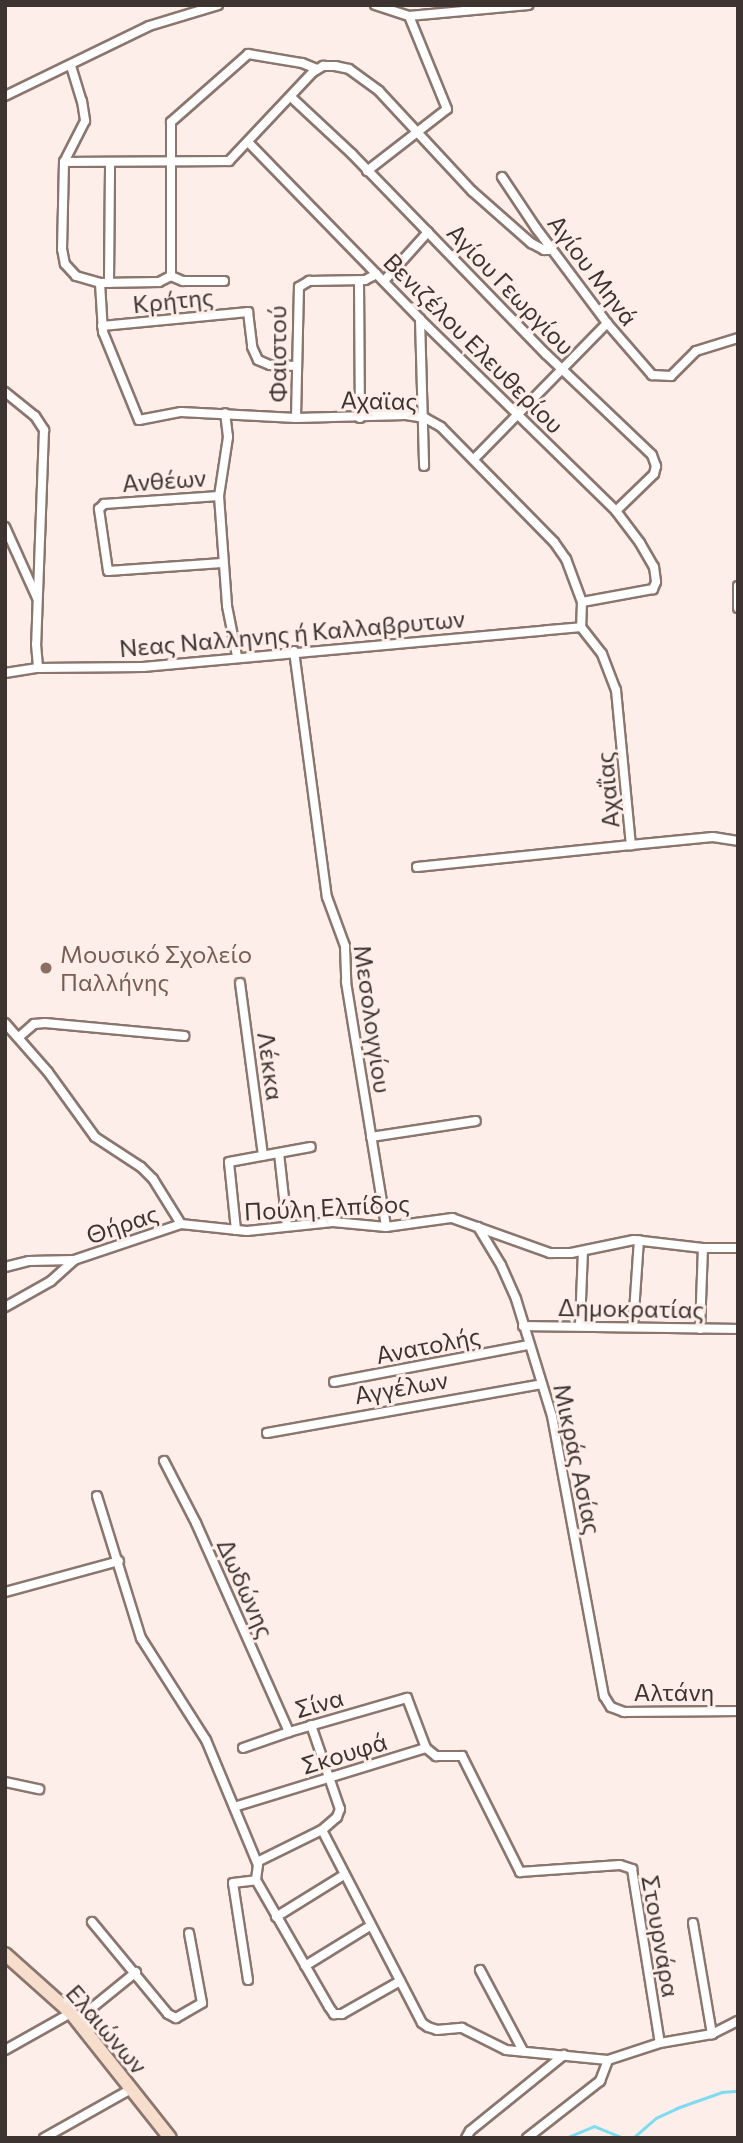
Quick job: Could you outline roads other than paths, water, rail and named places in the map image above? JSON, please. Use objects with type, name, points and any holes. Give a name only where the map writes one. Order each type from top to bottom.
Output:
[{"type":"main road","name":"Ελαιώνων","points":[[5,1954],[74,2017],[170,2138]]},
{"type":"street","points":[[5,96],[184,10],[218,5]]},
{"type":"street","points":[[374,5],[409,16],[528,5]]},
{"type":"street","points":[[367,172],[447,109],[409,16]]},
{"type":"street","points":[[171,276],[172,122],[246,54],[318,68],[344,67],[361,77],[379,91],[417,134],[516,231],[538,248],[552,250]]},
{"type":"street","points":[[71,66],[85,121],[64,162],[62,257],[76,276],[104,283],[159,282],[171,276],[183,281],[224,281]]},
{"type":"street","points":[[64,162],[225,163],[232,160],[318,68]]},
{"type":"street","name":"Αγίου Γεωργίου","points":[[292,98],[654,460],[656,468],[652,477],[617,511]]},
{"type":"street","name":"Βενιζέλου Ελευθερίου","points":[[248,142],[420,318],[617,511],[652,561],[656,582],[651,591],[582,602]]},
{"type":"street","points":[[102,326],[110,164]]},
{"type":"street","name":"Αγίου Μηνά","points":[[502,177],[607,323],[650,373],[662,378],[675,374],[689,357],[701,348],[738,338]]},
{"type":"street","points":[[384,281],[428,232]]},
{"type":"street","name":"Φαιστού","points":[[296,418],[299,287],[309,281],[359,281],[377,274]]},
{"type":"street","points":[[359,281],[360,418]]},
{"type":"street","name":"Κρήτης","points":[[102,326],[248,312],[252,347],[258,360],[271,365],[297,366]]},
{"type":"street","points":[[420,318],[424,467]]},
{"type":"street","points":[[475,458],[607,323]]},
{"type":"street","name":"Αχαϊας","points":[[102,326],[139,420],[181,412],[296,418],[422,417],[441,427],[475,458],[560,549],[582,602],[584,630]]},
{"type":"street","points":[[5,392],[35,416],[44,430],[36,644],[38,668]]},
{"type":"street","points":[[219,496],[228,437],[225,413]]},
{"type":"street","name":"Ανθέων","points":[[222,563],[108,570],[99,509],[104,504],[219,496],[222,563],[231,635],[237,656]]},
{"type":"street","points":[[5,527],[39,603]]},
{"type":"street","points":[[738,586],[738,608]]},
{"type":"street","name":"Νεας Nαλληνης ή Καλλαβρυτων","points":[[5,673],[38,668],[143,667],[294,651],[584,630]]},
{"type":"street","name":"Αχαΐας","points":[[584,630],[610,669],[616,690],[631,845],[713,836],[738,841]]},
{"type":"street","name":"Μεσολογγίου","points":[[294,651],[327,897],[345,946],[346,982],[386,1227]]},
{"type":"street","points":[[417,867],[631,845]]},
{"type":"street","name":"Λέκκα","points":[[240,983],[263,1155]]},
{"type":"street","points":[[5,1023],[19,1037],[95,1137],[153,1178],[181,1224]]},
{"type":"street","points":[[19,1037],[34,1024],[45,1023],[184,1036]]},
{"type":"street","points":[[371,1137],[476,1121]]},
{"type":"street","points":[[236,1230],[228,1165],[233,1160],[311,1147]]},
{"type":"street","points":[[279,1153],[287,1226]]},
{"type":"street","name":"Πούλη Ελπίδος","points":[[181,1224],[236,1230],[333,1222],[386,1227],[452,1218],[550,1253],[583,1251],[639,1240],[703,1248],[738,1248]]},
{"type":"street","name":"Θήρας","points":[[5,1267],[29,1261],[74,1260],[181,1224]]},
{"type":"street","name":"Μικράς Ασίας","points":[[478,1227],[505,1274],[542,1384],[572,1519],[604,1696],[611,1707]]},
{"type":"street","points":[[633,1327],[639,1240]]},
{"type":"street","points":[[700,1329],[703,1248]]},
{"type":"street","points":[[580,1325],[583,1251]]},
{"type":"street","name":"Θήρας","points":[[5,1307],[51,1280],[74,1260]]},
{"type":"street","name":"Δημοκρατίας","points":[[523,1326],[738,1329]]},
{"type":"street","name":"Ανατολής","points":[[334,1382],[528,1345]]},
{"type":"street","name":"Αγγέλων","points":[[267,1433],[542,1384]]},
{"type":"street","name":"Δωδώνης","points":[[164,1461],[196,1523],[289,1732]]},
{"type":"street","points":[[97,1496],[141,1638],[206,1740],[257,1862],[256,1880],[305,1966],[336,2015],[400,1982]]},
{"type":"street","points":[[5,1592],[118,1561]]},
{"type":"street","name":"Σίνα","points":[[243,1748],[311,1725],[407,1698],[426,1748]]},
{"type":"street","name":"Αλτάνη","points":[[611,1707],[624,1712],[738,1711]]},
{"type":"street","points":[[257,1862],[322,1830],[337,1817],[340,1809],[311,1725]]},
{"type":"street","name":"Σκουφά","points":[[234,1807],[426,1748],[436,1756],[462,1755]]},
{"type":"street","name":"Στουρνάρα","points":[[462,1755],[520,1872],[620,1865],[632,1869],[660,2043]]},
{"type":"street","points":[[5,1782],[39,1789]]},
{"type":"street","points":[[322,1830],[422,2023],[428,2027],[437,2030],[462,2028],[492,2046],[608,2060],[660,2043],[712,2035],[738,2021]]},
{"type":"street","points":[[276,1917],[344,1875]]},
{"type":"street","points":[[247,1980],[233,1883],[256,1880]]},
{"type":"street","points":[[92,1922],[171,2017],[176,2018],[201,2006],[201,1990],[189,1933]]},
{"type":"street","points":[[694,1923],[712,2035]]},
{"type":"street","points":[[305,1966],[370,1926]]},
{"type":"street","points":[[480,1970],[523,2051]]},
{"type":"street","points":[[5,2050],[74,2017],[136,1972]]},
{"type":"street","points":[[466,2138],[470,2131],[564,2055]]},
{"type":"street","points":[[527,2138],[600,2081],[608,2060]]},
{"type":"street","points":[[44,2138],[131,2089]]},
{"type":"waterway","points":[[633,2138],[656,2118],[677,2108],[722,2092],[738,2091]]},
{"type":"waterway","points":[[566,2138],[594,2126],[623,2138]]},
{"type":"place","name":"Μουσικό Σχολείο Παλλήνης","points":[[46,968]]}]
